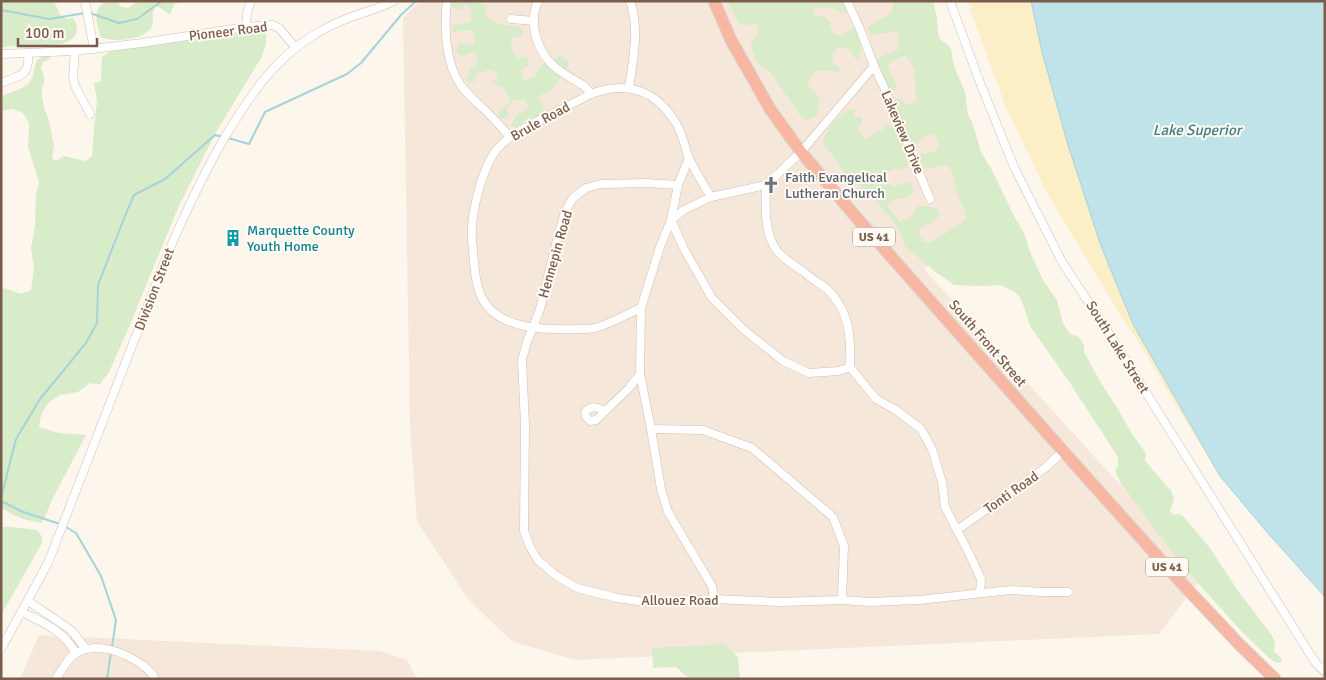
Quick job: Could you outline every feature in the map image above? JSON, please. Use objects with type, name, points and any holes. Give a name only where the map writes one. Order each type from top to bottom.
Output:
[{"type":"highway","name":"South Front Street","points":[[714,1],[731,40],[770,109],[801,152],[856,218],[1175,576],[1274,679]]},
{"type":"street","points":[[85,1],[94,49]]},
{"type":"street","points":[[246,26],[247,13],[251,1]]},
{"type":"street","name":"Division Street","points":[[1,649],[48,563],[168,253],[196,189],[227,134],[256,89],[295,47],[334,24],[394,1]]},
{"type":"street","points":[[447,1],[447,46],[455,75],[464,90],[490,114],[510,137]]},
{"type":"street","points":[[538,1],[535,8],[534,32],[548,60],[562,73],[586,87],[591,94]]},
{"type":"street","points":[[630,1],[634,16],[635,37],[629,88],[650,97],[660,104],[674,120],[680,131],[689,158],[710,197]]},
{"type":"street","name":"Lakeview Drive","points":[[847,1],[930,199]]},
{"type":"street","name":"South Lake Street","points":[[950,1],[1014,167],[1062,262],[1103,324],[1315,662],[1325,672]]},
{"type":"street","points":[[511,19],[534,20]]},
{"type":"street","name":"Pioneer Road","points":[[1,54],[94,49],[246,26],[272,25],[279,28],[295,47]]},
{"type":"street","points":[[75,51],[73,77],[75,86],[90,114]]},
{"type":"street","points":[[1,83],[26,72],[28,53]]},
{"type":"street","points":[[671,220],[684,210],[710,197],[766,185],[801,152],[874,66]]},
{"type":"street","name":"Brule Road","points":[[629,88],[608,88],[591,94],[524,128],[498,148],[485,171],[478,193],[472,225],[474,262],[478,290],[488,308],[508,321],[533,328],[555,330],[595,328],[641,308]]},
{"type":"street","points":[[689,158],[678,186],[671,220],[660,247],[641,308],[640,374],[661,489],[668,512],[712,586],[714,599]]},
{"type":"street","name":"Hennepin Road","points":[[533,328],[540,309],[565,212],[572,198],[586,188],[601,184],[646,183],[678,186]]},
{"type":"street","points":[[766,185],[765,208],[772,242],[778,252],[827,290],[843,311],[848,324],[851,344],[850,367],[876,399],[896,410],[921,429],[932,449],[942,482],[945,507],[976,566],[981,579],[980,593]]},
{"type":"street","points":[[671,220],[684,249],[712,298],[743,329],[783,361],[809,373],[839,371],[850,367]]},
{"type":"street","name":"Allouez Road","points":[[533,328],[522,360],[525,425],[524,531],[530,547],[538,560],[555,575],[577,588],[617,598],[645,602],[714,599],[781,602],[842,600],[869,602],[919,600],[1011,590],[1068,592]]},
{"type":"street","points":[[605,411],[629,388],[640,374]]},
{"type":"street","points":[[651,429],[703,430],[752,448],[833,517],[844,546],[842,600]]},
{"type":"street","name":"Tonti Road","points":[[957,530],[1045,468],[1063,451]]},
{"type":"street","points":[[28,602],[71,630],[86,649]]},
{"type":"street","points":[[22,612],[62,634],[76,654]]},
{"type":"street","points":[[56,679],[71,657],[76,654],[86,649],[107,649],[126,655],[153,674],[155,679]]},
{"type":"shaded area","points":[[420,1],[896,1],[983,218],[924,269],[1203,576],[1159,634],[576,660],[513,642],[468,599],[417,522],[410,426],[403,18]]},
{"type":"shaded area","points":[[39,635],[380,651],[407,660],[417,679],[20,679]]},
{"type":"green space","points":[[1,1],[54,1],[60,15],[67,19],[73,18],[77,27],[76,35],[61,44],[1,47]]},
{"type":"green space","points":[[106,1],[117,1],[121,7],[127,8],[134,4],[135,1],[188,1],[174,4],[170,15],[159,7],[155,7],[153,24],[149,31],[129,39],[113,40],[101,37],[96,17],[99,8]]},
{"type":"green space","points":[[452,1],[477,1],[487,5],[486,17],[499,24],[519,27],[523,32],[520,37],[513,37],[511,40],[516,57],[527,57],[529,65],[521,70],[524,81],[535,76],[540,67],[559,56],[569,62],[552,91],[539,96],[544,113],[540,117],[530,118],[518,126],[511,126],[513,120],[527,109],[528,104],[525,100],[514,100],[506,109],[509,113],[507,117],[502,119],[499,117],[500,111],[509,103],[509,100],[503,87],[493,85],[492,83],[498,77],[497,73],[492,71],[481,72],[476,75],[475,81],[470,83],[467,80],[470,70],[477,64],[477,56],[472,52],[461,56],[456,51],[459,44],[470,45],[475,43],[474,32],[470,30],[452,32],[453,25],[468,23],[471,20],[471,10],[465,4],[462,10],[454,8],[451,5]]},
{"type":"green space","points":[[728,1],[844,1],[847,13],[832,8],[821,8],[813,9],[814,15],[829,21],[833,32],[837,35],[850,29],[856,30],[859,37],[860,56],[859,59],[855,58],[849,50],[839,47],[833,53],[832,62],[840,69],[837,72],[818,71],[811,75],[808,86],[819,97],[819,109],[814,117],[805,120],[770,72],[757,63],[751,41],[759,34],[757,24],[745,25],[738,23]]},
{"type":"green space","points":[[893,1],[933,1],[938,33],[940,39],[951,49],[954,66],[965,92],[968,115],[981,152],[1025,235],[1030,252],[1043,280],[1057,300],[1063,323],[1070,334],[1079,337],[1084,345],[1084,352],[1101,383],[1132,434],[1146,453],[1145,461],[1172,492],[1174,499],[1170,511],[1174,515],[1183,516],[1210,548],[1238,591],[1271,634],[1275,642],[1274,651],[1281,658],[1282,662],[1277,663],[1269,658],[1242,632],[1181,564],[1121,484],[1115,470],[1118,465],[1118,457],[1030,326],[1020,297],[1013,291],[1000,285],[954,285],[933,270],[905,246],[893,221],[868,192],[846,175],[823,144],[823,140],[833,122],[844,112],[851,109],[856,111],[854,115],[856,118],[860,117],[862,119],[862,124],[858,130],[865,139],[883,130],[886,125],[891,125],[903,143],[909,163],[907,168],[891,170],[886,174],[889,184],[894,186],[908,182],[912,185],[913,191],[909,197],[895,200],[887,205],[889,210],[899,222],[910,217],[918,206],[929,206],[937,209],[939,215],[937,218],[919,230],[923,241],[931,242],[966,218],[950,168],[942,165],[926,170],[919,161],[920,154],[937,150],[939,144],[934,134],[925,136],[914,145],[908,141],[894,105],[894,101],[897,99],[908,105],[916,101],[915,76],[912,64],[905,56],[888,64],[896,84],[896,88],[893,91],[889,90],[876,64],[879,58],[898,49],[899,35],[897,31],[871,35],[868,32],[868,27],[889,15],[893,7]]},
{"type":"green space","points":[[259,31],[266,34],[266,45],[261,58],[216,132],[178,208],[109,372],[100,384],[90,383],[78,392],[60,395],[48,403],[41,415],[39,427],[59,433],[86,435],[42,523],[22,518],[1,509],[1,287],[21,294],[31,290],[34,268],[31,248],[39,182],[28,147],[29,123],[23,113],[13,109],[1,111],[1,97],[27,85],[32,79],[38,60],[46,55],[49,56],[50,59],[43,62],[41,68],[45,80],[42,96],[54,146],[52,157],[54,160],[64,156],[85,161],[92,156],[97,101],[94,83],[101,81],[102,57],[111,51]]},
{"type":"green space","points":[[1,527],[37,530],[42,537],[42,543],[1,615]]},
{"type":"green space","points":[[725,644],[738,657],[740,679],[691,679],[676,667],[653,668],[652,648]]},
{"type":"sand","points":[[967,1],[1092,1],[1220,476],[1047,193],[1006,108]]},
{"type":"water","name":"Lake Superior","points":[[1031,1],[1325,1],[1325,597],[1220,476],[1133,324],[1101,246],[1068,145],[1042,52]]},
{"type":"waterway","points":[[90,13],[119,23],[137,19],[162,1]]},
{"type":"waterway","points":[[228,138],[249,144],[265,112],[347,74],[361,63],[401,15],[416,1]]},
{"type":"waterway","points":[[1,10],[49,19],[85,13]]},
{"type":"waterway","points":[[1,498],[16,439],[40,399],[86,343],[97,323],[98,285],[134,195],[165,179],[215,135],[223,137]]},
{"type":"waterway","points":[[1,501],[23,512],[60,524]]},
{"type":"waterway","points":[[64,526],[76,533],[101,576],[116,620],[112,647]]},
{"type":"waterway","points":[[107,679],[111,652]]},
{"type":"place","name":"Faith Evangelical Lutheran Church","points":[[771,185]]},
{"type":"place","name":"Marquette County Youth Home","points":[[233,238]]}]
